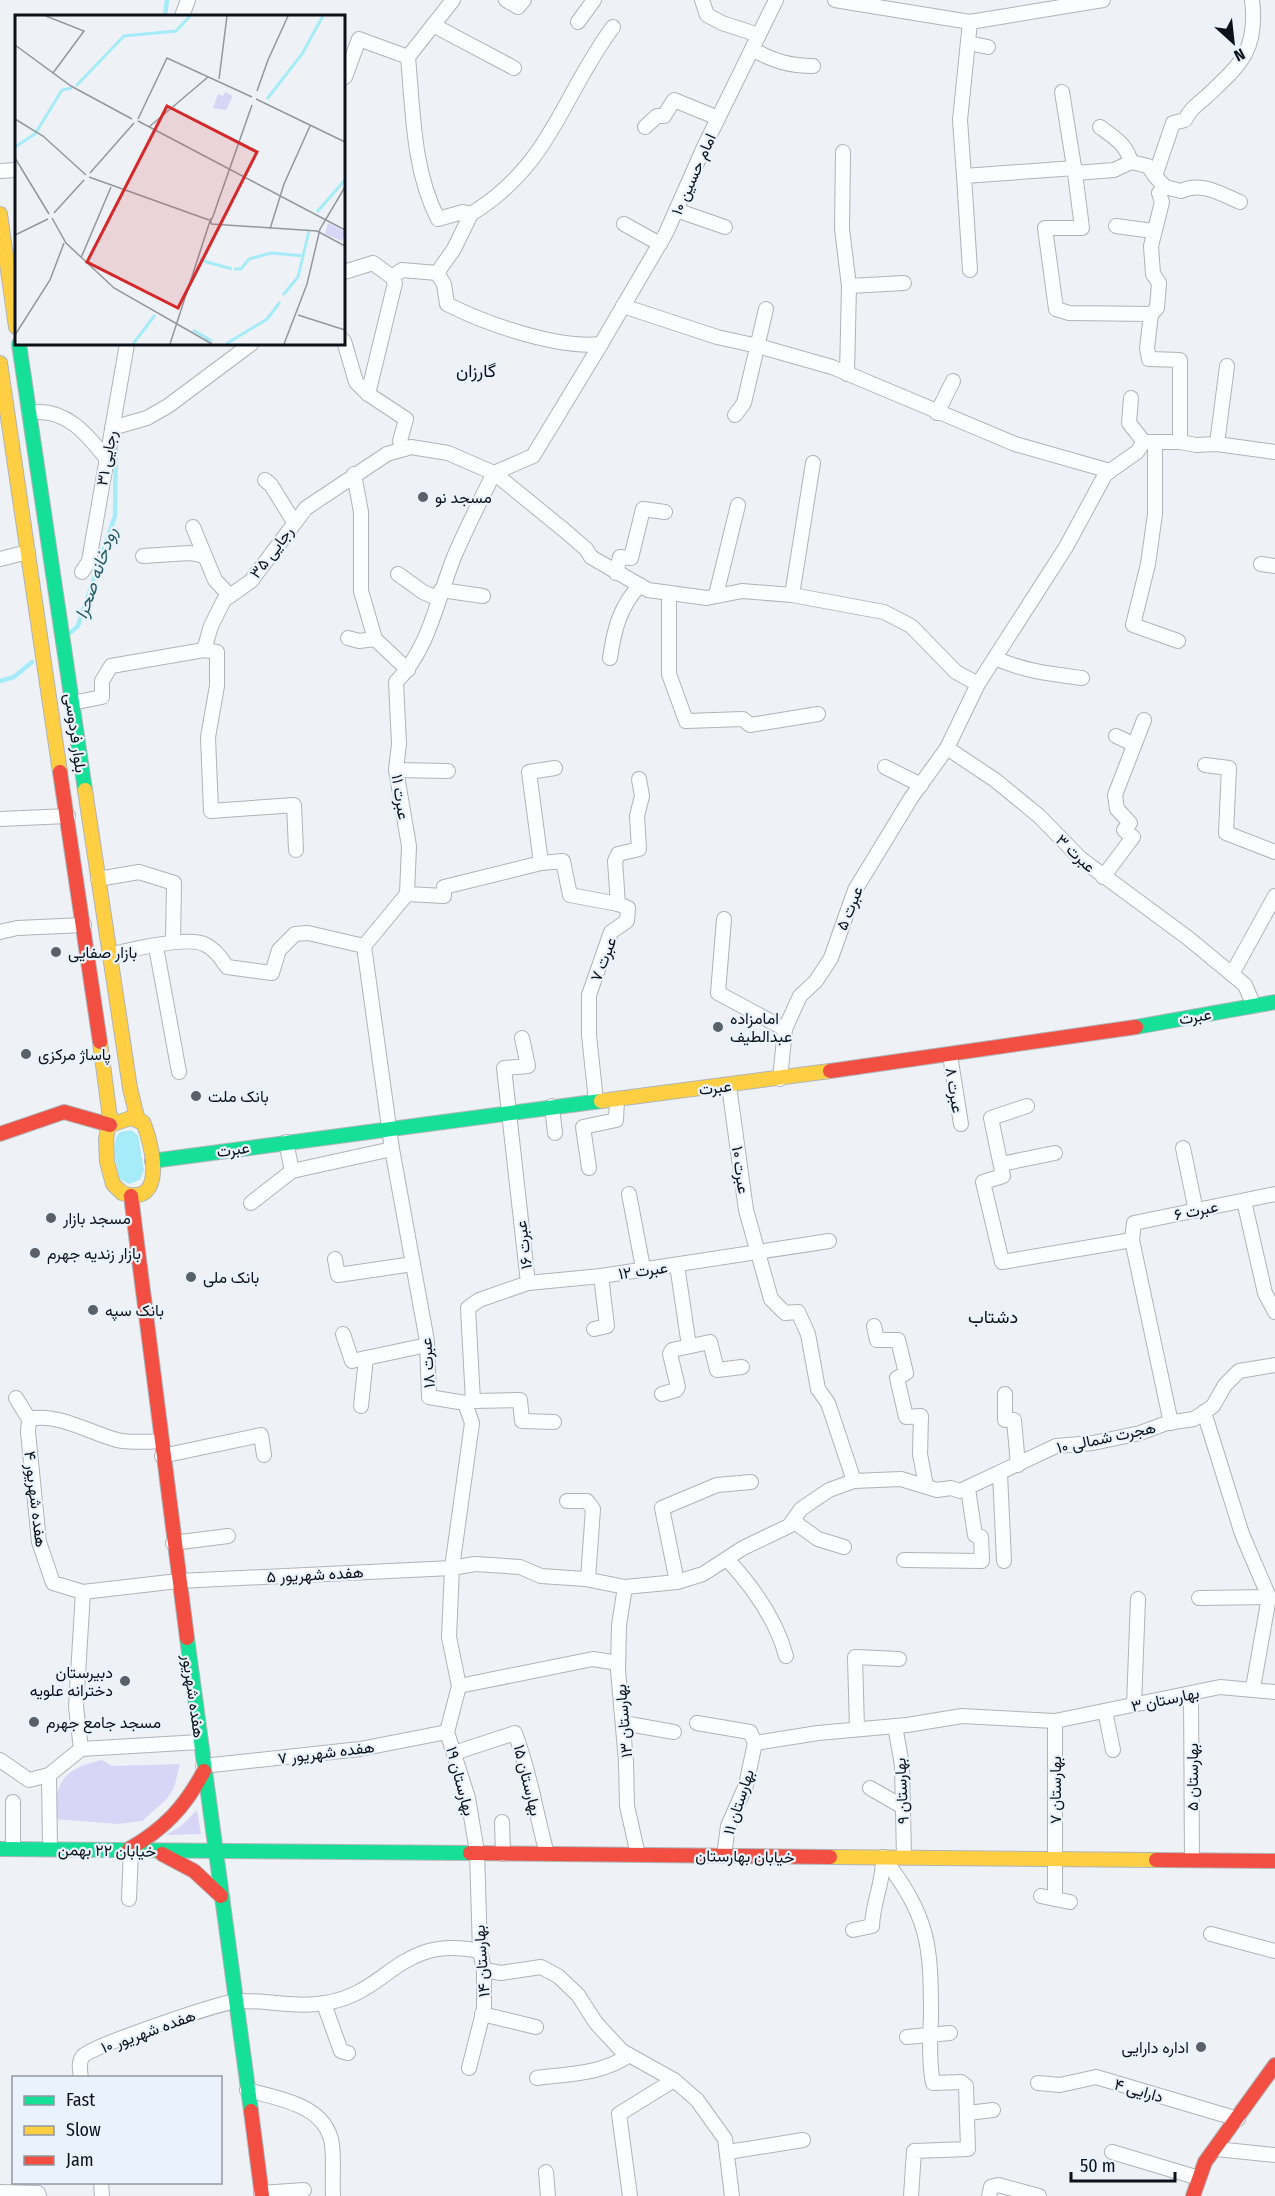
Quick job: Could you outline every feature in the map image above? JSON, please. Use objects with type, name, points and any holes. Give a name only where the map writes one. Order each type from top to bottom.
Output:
[{"type":"main road","points":[[0,214],[15,311]]},
{"type":"main road","name":"بلوار فردوسی","points":[[0,363],[84,925],[110,1125],[105,1138],[113,1185],[120,1193],[130,1196],[148,1190],[153,1178],[152,1161],[147,1132],[143,1122],[138,1121],[130,1088],[19,345]]},
{"type":"main road","points":[[28,552],[50,550]]},
{"type":"main road","name":"عبرت","points":[[152,1161],[552,1106],[729,1086],[950,1055],[1116,1031],[1275,1002]]},
{"type":"main road","points":[[0,1134],[64,1112],[110,1125],[131,1118],[138,1121]]},
{"type":"main road","name":"هفده شهریور","points":[[130,1196],[178,1581],[262,2195]]},
{"type":"main road","points":[[130,1850],[161,1832],[187,1805],[204,1769]]},
{"type":"main road","name":"خیابان ۲۲ بهمن","points":[[7,1849],[215,1851]]},
{"type":"main road","points":[[150,1851],[186,1865],[202,1875],[221,1896]]},
{"type":"main road","name":"خیابان بهارستان","points":[[215,1851],[1275,1861]]},
{"type":"main road","points":[[1193,2196],[1205,2163],[1275,2065]]},
{"type":"street","points":[[182,15],[188,0]]},
{"type":"street","points":[[453,0],[408,57],[420,167],[430,205],[438,219],[463,212],[471,214]]},
{"type":"street","points":[[506,0],[519,7],[524,0]]},
{"type":"street","points":[[578,22],[594,0]]},
{"type":"street","points":[[702,0],[707,15],[722,23],[759,35]]},
{"type":"street","name":"امام حسین ۱۰","points":[[494,473],[533,456],[601,344],[660,244],[776,0]]},
{"type":"street","points":[[835,0],[970,22],[1103,0]]},
{"type":"street","points":[[1155,176],[1173,123],[1185,120],[1191,108],[1232,71],[1250,49],[1254,17],[1252,0]]},
{"type":"street","points":[[970,22],[960,120],[970,270]]},
{"type":"street","points":[[433,25],[514,68]]},
{"type":"street","points":[[437,273],[454,249],[471,214],[515,181],[539,153],[599,45],[613,27]]},
{"type":"street","points":[[345,77],[359,39],[408,57]]},
{"type":"street","points":[[968,43],[988,47]]},
{"type":"street","points":[[752,49],[770,59],[792,66],[813,66]]},
{"type":"street","points":[[1062,92],[1082,228],[1045,228],[1056,309],[1069,313],[1151,314]]},
{"type":"street","points":[[645,127],[657,117],[664,116],[674,100],[718,118]]},
{"type":"street","points":[[1100,128],[1121,142],[1131,162]]},
{"type":"street","points":[[843,152],[842,229],[849,286],[847,374]]},
{"type":"street","points":[[964,176],[1114,170],[1131,162],[1148,166],[1165,187],[1181,191],[1189,187],[1201,187],[1240,202]]},
{"type":"street","points":[[0,171],[15,170]]},
{"type":"street","points":[[1165,187],[1159,193],[1162,202],[1153,231],[1153,274],[1159,284],[1157,308],[1151,314],[1147,348],[1149,359],[1180,360],[1180,442]]},
{"type":"street","points":[[676,210],[725,227]]},
{"type":"street","points":[[624,224],[660,244]]},
{"type":"street","points":[[1116,226],[1153,231]]},
{"type":"street","points":[[345,272],[373,263],[392,277],[395,283],[368,394]]},
{"type":"street","points":[[392,277],[402,270],[437,273]]},
{"type":"street","points":[[437,273],[444,284],[447,304],[472,317],[580,346],[601,344]]},
{"type":"street","points":[[849,286],[904,283]]},
{"type":"street","points":[[623,306],[717,337],[758,346],[847,374],[1015,444],[1110,471]]},
{"type":"street","points":[[735,415],[744,403],[766,309]]},
{"type":"street","points":[[345,344],[356,382],[368,394],[406,419],[400,441],[405,449],[411,447],[448,453],[494,473],[579,542],[591,557],[616,573],[648,590],[669,594],[707,598],[742,591],[792,595],[884,612],[911,626],[956,672],[978,684]]},
{"type":"street","name":"رجایی ۳۱","points":[[82,572],[88,561],[127,345]]},
{"type":"street","points":[[112,428],[147,418],[168,406],[250,345]]},
{"type":"street","points":[[1217,444],[1227,366]]},
{"type":"street","points":[[937,413],[953,381]]},
{"type":"street","points":[[1131,398],[1129,423],[1150,442],[1154,524],[1148,564],[1133,625],[1178,641]]},
{"type":"street","points":[[29,413],[41,411],[71,421],[86,433],[106,458]]},
{"type":"street","points":[[947,748],[978,684],[1066,547],[1105,475],[1150,442],[1217,444],[1275,452]]},
{"type":"street","name":"رجایی ۳۵","points":[[204,650],[211,626],[224,600],[251,581],[306,508],[387,454],[405,449]]},
{"type":"street","points":[[792,595],[813,463]]},
{"type":"street","name":"عبرت ۱۱","points":[[407,894],[410,846],[396,770],[399,744],[396,682],[408,670],[424,644],[440,594],[494,473]]},
{"type":"street","points":[[354,474],[362,512],[361,591],[375,639],[408,670]]},
{"type":"street","points":[[265,480],[271,485],[294,522]]},
{"type":"street","points":[[716,595],[738,505]]},
{"type":"street","points":[[616,573],[620,557],[631,558],[643,508],[665,512]]},
{"type":"street","points":[[193,527],[215,580],[230,596]]},
{"type":"street","points":[[0,559],[28,552]]},
{"type":"street","points":[[143,556],[190,553],[205,556]]},
{"type":"street","points":[[398,574],[423,592],[483,596]]},
{"type":"street","points":[[610,658],[615,626],[629,596],[640,585]]},
{"type":"street","points":[[669,594],[669,674],[686,721],[743,719],[750,725],[818,714]]},
{"type":"street","points":[[348,638],[359,641],[375,639]]},
{"type":"street","points":[[72,703],[102,697],[102,681],[111,666],[204,650],[218,652],[217,686],[208,737],[211,811],[294,805],[296,850]]},
{"type":"street","points":[[995,658],[1020,669],[1029,668],[1050,674],[1082,678]]},
{"type":"street","points":[[1103,877],[1133,837],[1124,830],[1130,823],[1117,809],[1115,795],[1144,720]]},
{"type":"street","points":[[1116,736],[1133,744]]},
{"type":"street","name":"عبرت ۵","points":[[780,1079],[785,1029],[800,996],[816,981],[831,958],[855,890],[947,748]]},
{"type":"street","name":"عبرت ۳","points":[[947,748],[995,780],[1039,816],[1081,860],[1188,938],[1232,974],[1245,985],[1254,1006]]},
{"type":"street","points":[[1205,765],[1229,768],[1227,833],[1275,852]]},
{"type":"street","points":[[885,767],[921,785]]},
{"type":"street","points":[[542,863],[529,772],[555,768]]},
{"type":"street","points":[[396,770],[448,771]]},
{"type":"street","points":[[390,1128],[364,946],[407,894],[444,896],[444,887],[542,863],[563,861],[570,895],[618,904],[615,861],[618,854],[639,849],[637,816],[642,796],[639,778]]},
{"type":"street","points":[[0,819],[68,816]]},
{"type":"street","points":[[98,879],[139,872],[174,882],[173,942]]},
{"type":"street","points":[[1232,974],[1275,896]]},
{"type":"street","name":"عبرت ۷","points":[[596,1101],[589,995],[611,932],[627,921],[628,908],[618,904]]},
{"type":"street","points":[[724,919],[718,993],[785,1029]]},
{"type":"street","points":[[0,932],[17,928],[84,925]]},
{"type":"street","points":[[109,955],[173,942],[204,943],[219,956],[227,967],[273,973],[279,950],[295,934],[308,933],[364,946]]},
{"type":"street","points":[[156,947],[178,1072]]},
{"type":"street","name":"عبرت ۱۶","points":[[469,1402],[468,1308],[478,1300],[528,1283],[504,1068],[528,1066],[522,1038]]},
{"type":"street","name":"عبرت ۸","points":[[950,1055],[961,1124]]},
{"type":"street","name":"عبرت ۱۰","points":[[729,1086],[746,1210],[771,1299],[784,1313],[798,1312],[808,1334],[818,1389],[828,1403],[854,1481]]},
{"type":"street","points":[[589,1168],[583,1127],[616,1120],[617,1099]]},
{"type":"street","points":[[552,1106],[555,1133]]},
{"type":"street","points":[[1027,1106],[991,1118],[1003,1176],[983,1182],[1002,1262],[1132,1240],[1171,1423]]},
{"type":"street","name":"عبرت ۱۸","points":[[390,1128],[427,1345],[429,1397],[469,1402]]},
{"type":"street","points":[[286,1142],[292,1171]]},
{"type":"street","points":[[1183,1148],[1196,1211]]},
{"type":"street","points":[[251,1203],[292,1171],[392,1149]]},
{"type":"street","points":[[1000,1164],[1055,1153]]},
{"type":"street","points":[[629,1194],[643,1268]]},
{"type":"street","name":"عبرت ۶","points":[[1132,1240],[1134,1223],[1275,1194]]},
{"type":"street","points":[[1244,1201],[1265,1293],[1275,1312]]},
{"type":"street","name":"عبرت ۱۲","points":[[528,1283],[601,1276],[829,1241]]},
{"type":"street","points":[[335,1259],[338,1275],[412,1264]]},
{"type":"street","points":[[677,1265],[689,1346]]},
{"type":"street","points":[[594,1329],[607,1326],[601,1276]]},
{"type":"street","points":[[874,1326],[877,1340],[898,1340],[906,1373],[897,1378],[906,1417],[921,1416],[920,1454],[926,1486]]},
{"type":"street","points":[[343,1334],[352,1361],[427,1345]]},
{"type":"street","points":[[663,1394],[676,1390],[678,1387],[670,1352],[710,1342],[717,1370],[742,1367]]},
{"type":"street","points":[[361,1406],[366,1358]]},
{"type":"street","points":[[1253,1688],[1269,1597],[1242,1534],[1204,1412],[1213,1406],[1225,1385],[1239,1371],[1275,1365]]},
{"type":"street","points":[[1005,1394],[1005,1420],[1014,1420],[1018,1464]]},
{"type":"street","points":[[16,1398],[29,1419],[41,1417],[66,1421],[117,1440],[160,1441]]},
{"type":"street","points":[[452,1568],[472,1423],[469,1402],[520,1400],[522,1421],[554,1422]]},
{"type":"street","name":"هجرت شمالی ۱۰","points":[[677,1582],[703,1574],[793,1521],[801,1509],[829,1490],[854,1481],[901,1479],[937,1490],[951,1488],[960,1491],[1056,1446],[1116,1438],[1194,1419],[1204,1412]]},
{"type":"street","name":"هفده شهریور ۴","points":[[29,1419],[28,1432],[39,1542],[53,1583],[83,1592],[178,1581]]},
{"type":"street","points":[[162,1456],[261,1435],[264,1455]]},
{"type":"street","points":[[1000,1473],[1004,1561]]},
{"type":"street","points":[[677,1582],[662,1508],[717,1485],[752,1482]]},
{"type":"street","points":[[904,1560],[982,1561],[981,1537],[975,1535],[968,1489]]},
{"type":"street","points":[[567,1501],[587,1501],[592,1509],[588,1579]]},
{"type":"street","points":[[793,1521],[818,1539],[844,1547]]},
{"type":"street","points":[[173,1543],[228,1536]]},
{"type":"street","points":[[727,1559],[746,1580],[766,1611],[781,1637],[786,1656]]},
{"type":"street","name":"هفده شهریور ۵","points":[[178,1581],[452,1568],[475,1564],[520,1567],[541,1576],[588,1579],[625,1587],[677,1582]]},
{"type":"street","name":"بهارستان ۱۹","points":[[452,1568],[449,1637],[459,1686],[447,1732],[468,1798],[477,1852]]},
{"type":"street","name":"بهارستان ۱۳","points":[[625,1587],[619,1625],[618,1663],[627,1806],[638,1855]]},
{"type":"street","points":[[81,1749],[76,1707],[83,1592]]},
{"type":"street","points":[[1199,1598],[1269,1597]]},
{"type":"street","points":[[1134,1705],[1138,1599]]},
{"type":"street","points":[[697,1723],[750,1732],[755,1743],[857,1729],[855,1657],[899,1659]]},
{"type":"street","points":[[459,1686],[593,1659],[618,1663]]},
{"type":"street","name":"بهارستان ۳","points":[[857,1729],[962,1716],[1055,1721],[1220,1687],[1253,1688],[1275,1692]]},
{"type":"street","name":"بهارستان ۵","points":[[1191,1694],[1192,1860]]},
{"type":"street","points":[[1105,1711],[1113,1750]]},
{"type":"street","name":"بهارستان ۷","points":[[1055,1721],[1055,1858],[1048,1898],[1070,1902]]},
{"type":"street","points":[[623,1723],[674,1732]]},
{"type":"street","name":"بهارستان ۹","points":[[895,1726],[902,1765],[904,1857]]},
{"type":"street","name":"هفده شهریور ۷","points":[[204,1769],[360,1749],[447,1732]]},
{"type":"street","name":"بهارستان ۱۵","points":[[454,1753],[515,1733],[527,1763],[531,1795],[546,1854]]},
{"type":"street","points":[[0,1760],[29,1780],[49,1775],[81,1749],[200,1742]]},
{"type":"street","name":"بهارستان ۱۱","points":[[724,1856],[728,1826],[746,1785],[755,1743]]},
{"type":"street","points":[[49,1775],[50,1848]]},
{"type":"street","points":[[870,1788],[903,1807]]},
{"type":"street","points":[[7,1849],[13,1802]]},
{"type":"street","points":[[502,1822],[503,1854]]},
{"type":"street","points":[[129,1899],[130,1850]]},
{"type":"street","name":"بهارستان ۱۴","points":[[469,2068],[482,2014],[484,1970],[480,1951],[477,1852]]},
{"type":"street","points":[[853,1930],[872,1926],[872,1906],[884,1876],[883,1857]]},
{"type":"street","points":[[883,1857],[907,1888],[923,1922],[931,1963],[930,2035],[933,2083],[964,2082],[968,2113],[968,2149],[914,2151],[911,2196]]},
{"type":"street","points":[[1211,1934],[1275,1951]]},
{"type":"street","points":[[235,2001],[324,2004],[349,1997],[418,1953],[459,1947],[480,1951]]},
{"type":"street","points":[[484,1970],[501,1973],[540,1967],[558,1976],[578,1995],[603,2030],[622,2051],[674,2080],[711,2117],[725,2139],[732,2196]]},
{"type":"street","name":"هفده شهریور ۱۰","points":[[81,2076],[80,2061],[84,2054],[123,2036],[235,2001]]},
{"type":"street","points":[[324,2004],[341,2051],[348,2053]]},
{"type":"street","points":[[482,2014],[536,2027]]},
{"type":"street","points":[[907,2037],[950,2033]]},
{"type":"street","points":[[537,2078],[570,2076],[617,2064],[629,2055]]},
{"type":"street","name":"دارایی ۴","points":[[1038,2083],[1060,2085],[1096,2078],[1238,2119]]},
{"type":"street","points":[[630,2196],[618,2114],[674,2080]]},
{"type":"street","points":[[1259,2089],[1275,2090]]},
{"type":"street","points":[[247,2090],[305,2108],[324,2121],[332,2144],[333,2196]]},
{"type":"street","points":[[968,2113],[993,2110]]},
{"type":"street","points":[[728,2152],[803,2140]]},
{"type":"street","points":[[1216,2149],[1275,2155]]},
{"type":"street","points":[[1112,2152],[1199,2178]]},
{"type":"street","points":[[546,2172],[548,2196]]},
{"type":"street","points":[[989,2196],[992,2187],[998,2184],[1039,2196]]},
{"type":"street","points":[[262,2195],[304,2190]]},
{"type":"street","points":[[0,2192],[38,2193],[39,2196]]},
{"type":"shaded area","points":[[102,1760],[112,1766],[180,1764],[174,1788],[166,1800],[142,1821],[118,1824],[53,1819],[57,1795],[64,1779],[78,1768]]},
{"type":"shaded area","points":[[197,1810],[201,1834],[166,1835],[180,1827]]},
{"type":"water","points":[[131,1130],[138,1135],[144,1170],[140,1180],[129,1184],[120,1179],[114,1148],[120,1132]]},
{"type":"waterway","points":[[165,15],[167,0]]},
{"type":"waterway","name":"رودخانه صحرا","points":[[71,632],[78,626],[115,516],[116,438]]},
{"type":"waterway","name":"رودخانه صحرا","points":[[0,681],[14,677],[32,662]]},
{"type":"traffic: fast","points":[[19,345],[85,790]]},
{"type":"traffic: fast","points":[[1136,1027],[1275,1002]]},
{"type":"traffic: fast","points":[[152,1161],[601,1101]]},
{"type":"traffic: fast","points":[[187,1638],[251,2111]]},
{"type":"traffic: fast","points":[[0,1849],[470,1853]]},
{"type":"traffic: slow","points":[[0,214],[15,320]]},
{"type":"traffic: slow","points":[[0,363],[60,772]]},
{"type":"traffic: slow","points":[[85,790],[130,1088],[138,1121]]},
{"type":"traffic: slow","points":[[100,1042],[110,1118],[106,1139],[107,1162],[113,1184],[122,1193],[136,1195],[146,1191],[151,1183],[153,1171],[150,1144],[143,1122],[131,1118],[110,1125]]},
{"type":"traffic: slow","points":[[601,1101],[830,1071]]},
{"type":"traffic: slow","points":[[830,1857],[1156,1860]]},
{"type":"traffic: jam","points":[[60,772],[100,1042]]},
{"type":"traffic: jam","points":[[830,1071],[1136,1027]]},
{"type":"traffic: jam","points":[[0,1134],[64,1112],[110,1125]]},
{"type":"traffic: jam","points":[[131,1196],[187,1638]]},
{"type":"traffic: jam","points":[[129,1849],[153,1833],[172,1816],[189,1796],[204,1771]]},
{"type":"traffic: jam","points":[[470,1853],[830,1857]]},
{"type":"traffic: jam","points":[[162,1854],[194,1871],[221,1896]]},
{"type":"traffic: jam","points":[[1156,1860],[1275,1861]]},
{"type":"traffic: jam","points":[[1193,2196],[1205,2162],[1275,2065]]},
{"type":"traffic: jam","points":[[251,2111],[262,2196]]},
{"type":"place","name":"مسجد نو","points":[[423,497]]},
{"type":"place","name":"بازار صفایی","points":[[56,952]]},
{"type":"place","name":"امامزاده عبدالطیف","points":[[718,1027]]},
{"type":"place","name":"پاساژ مرکزی","points":[[26,1054]]},
{"type":"place","name":"بانک ملت","points":[[196,1096]]},
{"type":"place","name":"مسجد بازار","points":[[51,1218]]},
{"type":"place","name":"بازار زندیه جهرم","points":[[35,1253]]},
{"type":"place","name":"بانک ملی","points":[[191,1277]]},
{"type":"place","name":"بانک سپه","points":[[93,1310]]},
{"type":"place","name":"دبیرستان دخترانه علویه","points":[[125,1681]]},
{"type":"place","name":"مسجد جامع جهرم","points":[[34,1722]]},
{"type":"place","name":"اداره دارایی","points":[[1201,2047]]},
{"type":"district","name":"گارزان","points":[[476,371]]},
{"type":"district","name":"دشتاب","points":[[993,1317]]}]
